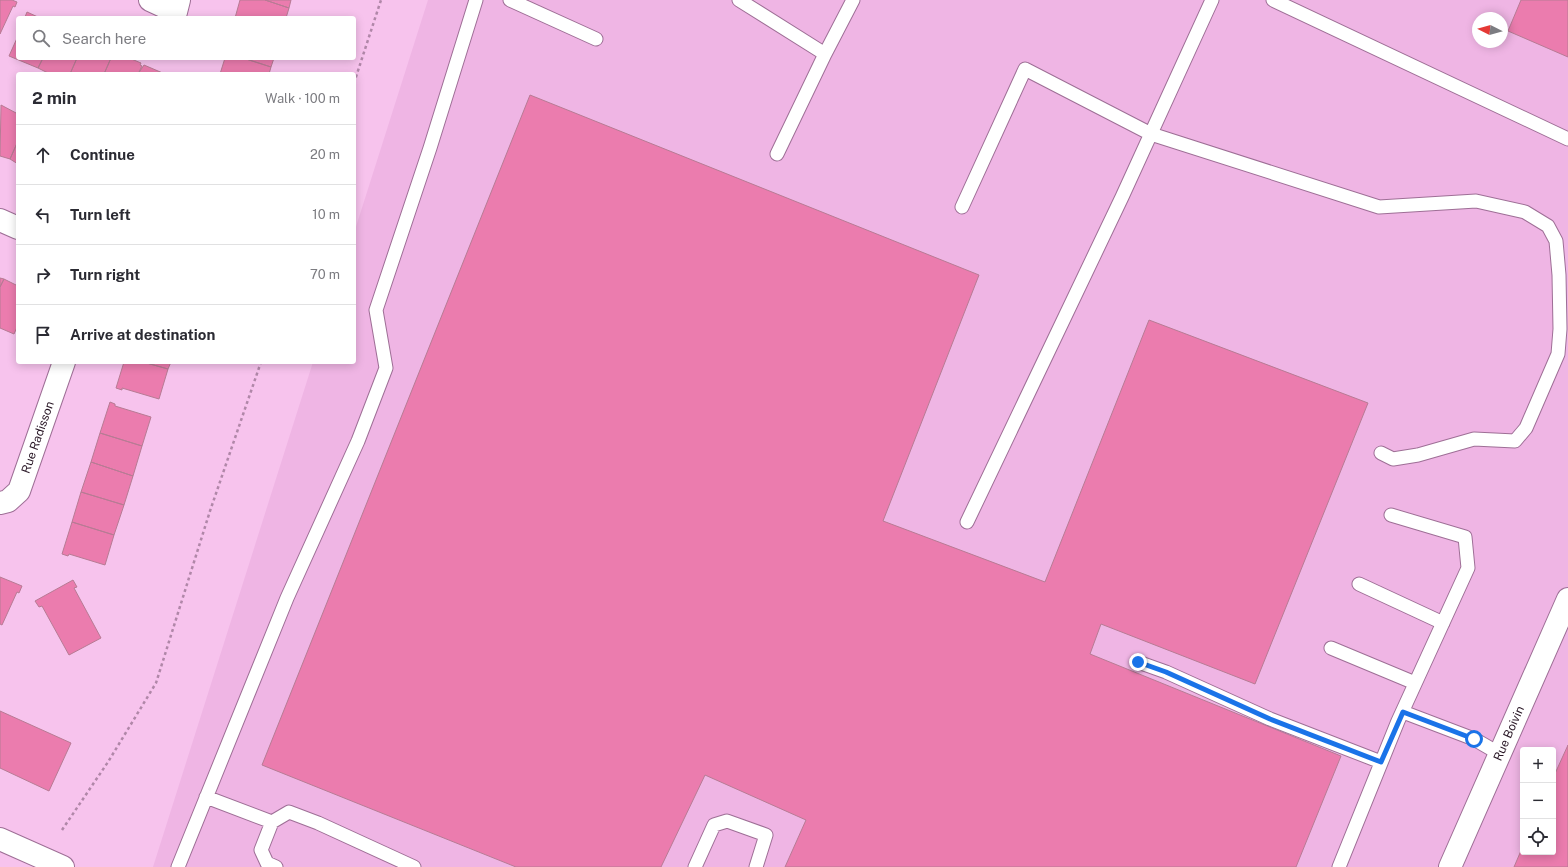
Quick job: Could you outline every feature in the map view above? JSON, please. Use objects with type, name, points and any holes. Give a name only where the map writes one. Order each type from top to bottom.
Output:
[{"type":"street","points":[[150,0],[178,6]]},
{"type":"street","points":[[0,220],[16,227]]},
{"type":"street","name":"Rue Radisson","points":[[0,503],[8,501],[19,491],[63,364]]},
{"type":"street","name":"Rue Boivin","points":[[1450,867],[1568,599]]},
{"type":"street","points":[[0,838],[63,867]]},
{"type":"lane","points":[[178,867],[287,598],[358,441],[386,368],[376,310],[430,148],[476,0]]},
{"type":"lane","points":[[510,0],[596,39]]},
{"type":"lane","points":[[739,0],[825,54]]},
{"type":"lane","points":[[777,154],[825,54],[853,0]]},
{"type":"lane","points":[[967,522],[1151,134],[1212,0]]},
{"type":"lane","points":[[1273,0],[1568,139]]},
{"type":"lane","points":[[962,207],[1025,69],[1151,134],[1379,207],[1476,201],[1525,212],[1548,226],[1556,241],[1559,275],[1560,329],[1558,354],[1526,428],[1515,441],[1474,439],[1418,455],[1393,459],[1381,453]]},
{"type":"lane","points":[[1339,867],[1381,762],[1415,683],[1468,568],[1465,537],[1391,515]]},
{"type":"lane","points":[[1359,584],[1443,623]]},
{"type":"lane","points":[[1331,648],[1415,683]]},
{"type":"lane","points":[[1138,662],[1166,672],[1270,719],[1381,762]]},
{"type":"lane","points":[[1403,712],[1474,739],[1500,754]]},
{"type":"lane","points":[[206,797],[272,822]]},
{"type":"lane","points":[[276,867],[267,863],[261,850],[272,822],[289,812],[318,823],[414,867]]},
{"type":"lane","points":[[695,867],[714,825],[727,820],[766,835],[756,867]]},
{"type":"path","points":[[356,77],[381,0]]},
{"type":"path","points":[[62,830],[108,762],[156,683],[210,511],[260,364]]},
{"type":"shaded area","points":[[428,0],[1568,0],[1568,867],[153,867],[312,364],[356,364],[356,227]]},
{"type":"building","points":[[0,0],[12,0],[17,2],[15,7],[13,6],[0,34]]},
{"type":"building","points":[[240,0],[265,0],[289,8],[287,16],[236,16]]},
{"type":"building","points":[[265,0],[291,0],[289,8]]},
{"type":"building","points":[[1521,0],[1568,0],[1568,57],[1508,31]]},
{"type":"building","points":[[27,12],[36,16],[25,16]]},
{"type":"building","points":[[16,40],[16,59],[9,56]]},
{"type":"building","points":[[19,60],[42,60],[38,68]]},
{"type":"building","points":[[42,60],[76,60],[71,72],[46,72],[38,68]]},
{"type":"building","points":[[76,60],[110,60],[105,72],[71,72]]},
{"type":"building","points":[[110,60],[134,60],[141,63],[140,65],[142,66],[139,72],[105,72]]},
{"type":"building","points":[[224,60],[249,60],[271,67],[270,72],[221,72]]},
{"type":"building","points":[[249,60],[273,60],[271,67]]},
{"type":"building","points":[[144,65],[160,72],[139,72]]},
{"type":"building","points":[[530,95],[979,275],[883,521],[1045,582],[1149,320],[1368,403],[1255,684],[1101,624],[1090,654],[1341,756],[1296,867],[785,867],[806,820],[705,775],[661,867],[516,867],[262,765]]},
{"type":"building","points":[[1,105],[16,113],[16,146],[10,159],[0,156]]},
{"type":"building","points":[[16,146],[16,163],[10,159]]},
{"type":"building","points":[[0,278],[4,279],[0,287]]},
{"type":"building","points":[[4,279],[16,285],[16,330],[14,334],[0,328],[0,287]]},
{"type":"building","points":[[123,364],[150,364],[168,369],[159,399],[122,388],[122,390],[116,388]]},
{"type":"building","points":[[150,364],[170,364],[168,369]]},
{"type":"building","points":[[110,402],[115,404],[115,406],[151,417],[142,446],[100,433]]},
{"type":"building","points":[[100,433],[142,446],[133,476],[91,462]]},
{"type":"building","points":[[91,462],[133,476],[124,505],[81,492]]},
{"type":"building","points":[[81,492],[124,505],[114,535],[72,522]]},
{"type":"building","points":[[72,522],[114,535],[105,565],[69,554],[68,556],[62,554]]},
{"type":"building","points":[[0,577],[22,586],[19,593],[17,592],[2,625],[0,624]]},
{"type":"building","points":[[73,580],[77,587],[74,588],[101,638],[69,655],[42,606],[39,607],[35,601]]},
{"type":"building","points":[[0,711],[71,743],[49,791],[0,768]]},
{"type":"building","points":[[1568,745],[1568,867],[1514,867],[1520,853],[1520,855],[1556,855],[1556,771]]},
{"type":"route","points":[[1138,662],[1166,672],[1270,719],[1381,762],[1403,712],[1474,739]]}]
